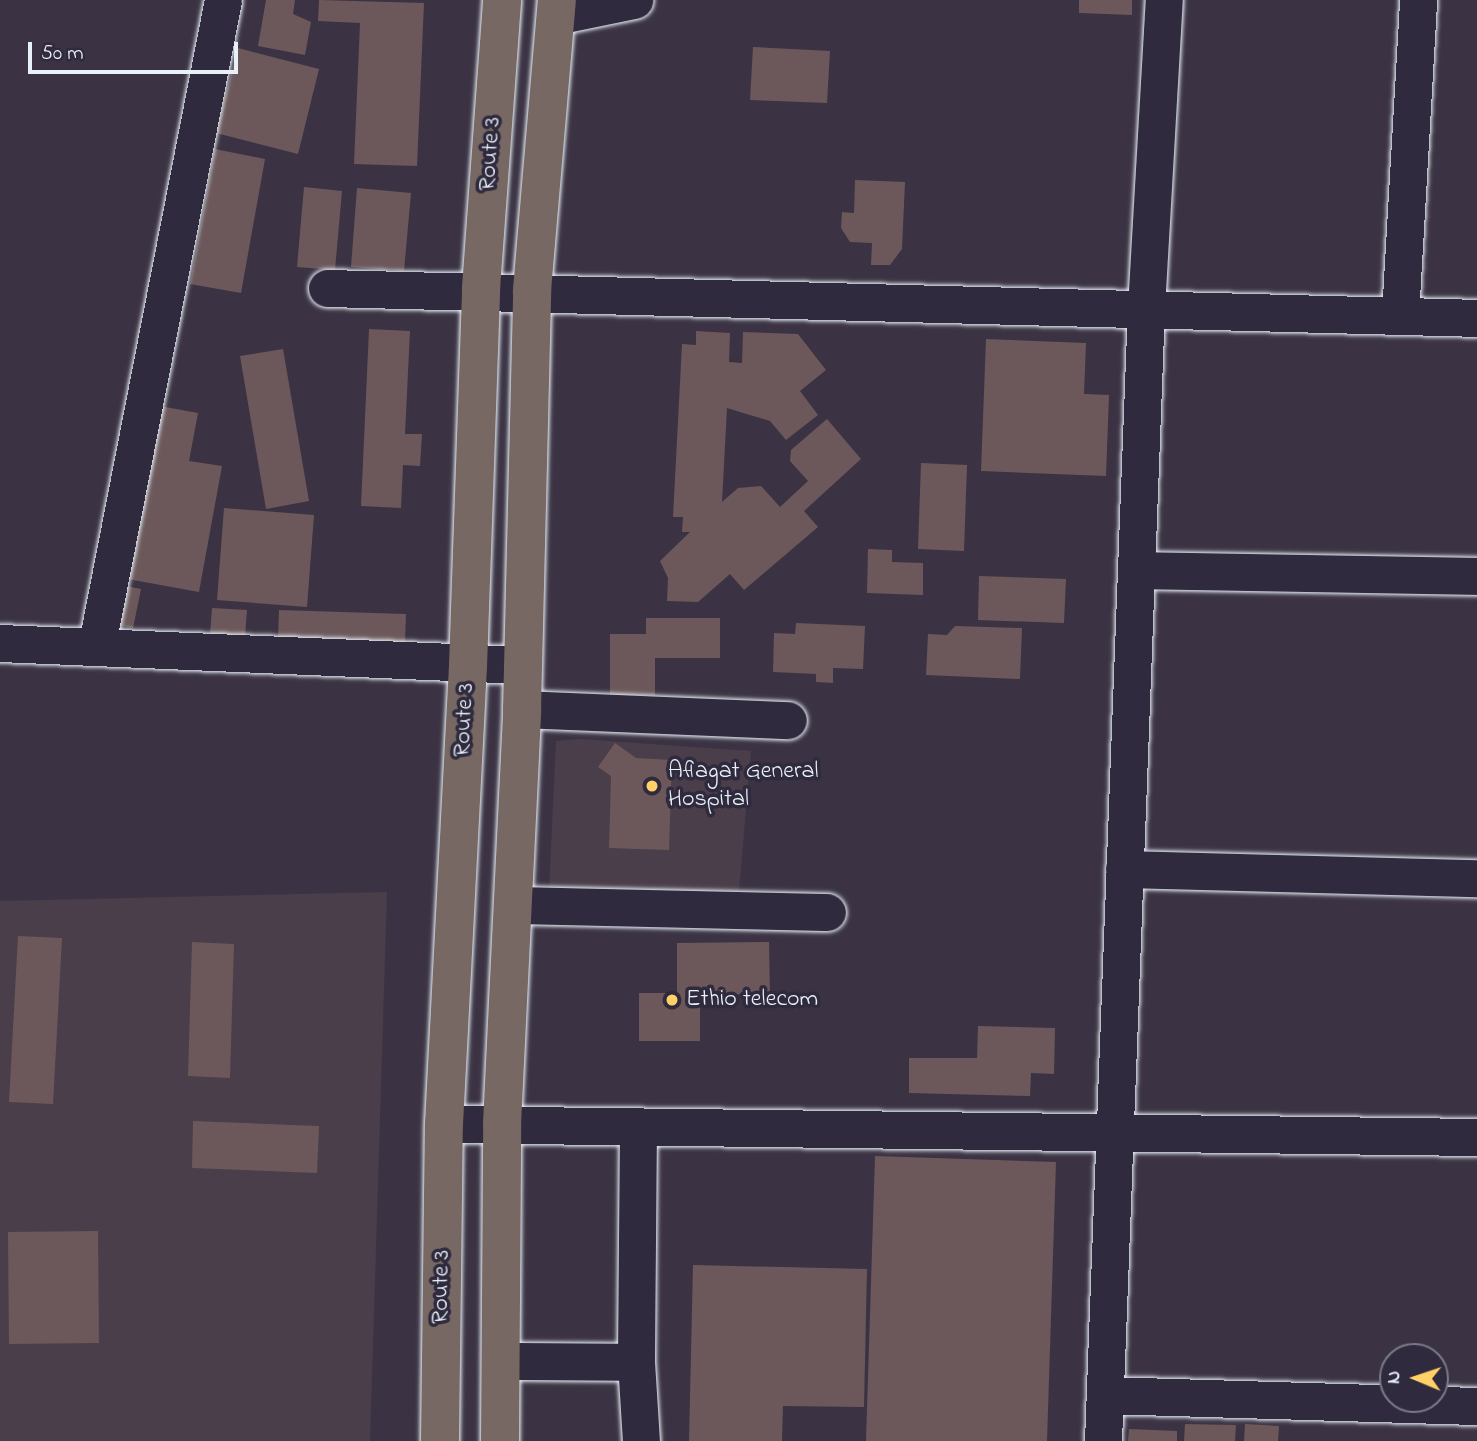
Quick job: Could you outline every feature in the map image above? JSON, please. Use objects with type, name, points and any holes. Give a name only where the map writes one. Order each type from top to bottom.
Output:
[{"type":"main road","name":"Route 3","points":[[440,1441],[444,1124],[468,666],[481,288],[502,0]]},
{"type":"main road","points":[[500,1441],[502,1124],[522,709],[532,290],[556,8]]},
{"type":"street","points":[[97,644],[223,0]]},
{"type":"street","points":[[556,8],[634,0]]},
{"type":"street","points":[[1103,1441],[1146,308],[1164,0]]},
{"type":"street","points":[[1400,315],[1418,0]]},
{"type":"street","points":[[327,288],[481,288],[1477,318]]},
{"type":"street","points":[[1136,569],[1477,576]]},
{"type":"street","points":[[0,643],[97,644],[468,666],[523,665]]},
{"type":"street","points":[[522,709],[788,720]]},
{"type":"street","points":[[1124,869],[1477,878]]},
{"type":"street","points":[[513,905],[827,912]]},
{"type":"street","points":[[444,1124],[1115,1129],[1477,1137]]},
{"type":"street","points":[[638,1126],[636,1362],[641,1441]]},
{"type":"street","points":[[501,1361],[636,1362]]},
{"type":"street","points":[[1105,1395],[1477,1406]]},
{"type":"shaded area","name":"Aflagat General Hospital","points":[[580,739],[751,751],[739,891],[549,891],[556,741]]},
{"type":"shaded area","points":[[387,892],[370,1441],[0,1441],[0,901]]},
{"type":"building","points":[[266,0],[295,0],[293,14],[311,22],[305,55],[258,46]]},
{"type":"building","points":[[319,0],[424,3],[417,166],[354,164],[360,23],[318,21]]},
{"type":"building","points":[[1079,0],[1132,0],[1132,15],[1079,13]]},
{"type":"building","points":[[753,47],[830,51],[827,103],[750,100]]},
{"type":"building","points":[[238,48],[319,69],[298,154],[216,133]]},
{"type":"building","points":[[215,149],[265,159],[241,293],[190,284]]},
{"type":"building","points":[[855,180],[905,182],[902,249],[890,265],[871,265],[872,243],[850,242],[841,228],[842,212],[854,213]]},
{"type":"building","points":[[304,187],[342,191],[335,270],[297,267]]},
{"type":"building","points":[[357,188],[411,193],[404,271],[351,267]]},
{"type":"building","points":[[369,329],[410,331],[405,434],[422,434],[420,466],[403,465],[401,508],[361,506]]},
{"type":"building","points":[[696,331],[730,333],[729,362],[742,363],[743,332],[798,334],[826,370],[800,391],[818,415],[786,440],[770,421],[727,408],[722,502],[738,488],[761,486],[780,507],[808,481],[790,461],[791,450],[827,419],[861,459],[804,511],[818,527],[744,590],[730,574],[698,602],[667,601],[668,578],[660,561],[690,532],[682,532],[683,517],[673,517],[682,344],[696,345]]},
{"type":"building","points":[[986,339],[1086,343],[1084,394],[1109,395],[1106,476],[981,471]]},
{"type":"building","points":[[283,349],[309,501],[266,509],[240,356]]},
{"type":"building","points":[[160,406],[198,413],[189,461],[222,466],[199,592],[122,578]]},
{"type":"building","points":[[921,463],[967,465],[964,551],[918,549]]},
{"type":"building","points":[[224,508],[314,515],[307,607],[217,600]]},
{"type":"building","points":[[868,549],[892,550],[892,562],[923,563],[923,595],[867,593]]},
{"type":"building","points":[[979,576],[1066,579],[1064,623],[978,620]]},
{"type":"building","points":[[121,585],[141,589],[133,628],[113,624]]},
{"type":"building","points":[[212,608],[247,610],[245,637],[210,634]]},
{"type":"building","points":[[279,610],[406,614],[405,643],[278,639]]},
{"type":"building","points":[[646,618],[720,618],[720,658],[655,658],[655,695],[610,695],[610,634],[646,634]]},
{"type":"building","points":[[796,623],[865,626],[863,669],[833,668],[833,683],[816,682],[816,674],[773,672],[774,633],[795,634]]},
{"type":"building","points":[[955,626],[1022,628],[1020,679],[926,675],[928,634],[947,635]]},
{"type":"building","name":"Aflagat General Hospital","points":[[615,743],[636,758],[672,760],[669,850],[609,848],[611,776],[598,767]]},
{"type":"building","points":[[18,936],[62,938],[53,1104],[9,1102]]},
{"type":"building","points":[[192,942],[234,944],[230,1078],[188,1076]]},
{"type":"building","points":[[769,942],[770,994],[700,995],[700,1041],[639,1041],[639,993],[677,993],[677,943]]},
{"type":"building","points":[[978,1026],[1055,1028],[1054,1074],[1031,1073],[1030,1096],[909,1093],[909,1058],[977,1058]]},
{"type":"building","points":[[193,1121],[319,1126],[317,1173],[192,1168]]},
{"type":"building","points":[[875,1156],[1056,1162],[1047,1441],[866,1441]]},
{"type":"building","points":[[98,1231],[99,1343],[9,1344],[8,1232]]},
{"type":"building","points":[[693,1265],[867,1269],[864,1407],[783,1406],[782,1441],[689,1441]]},
{"type":"building","points":[[1185,1424],[1236,1425],[1235,1441],[1184,1441]]},
{"type":"building","points":[[1245,1424],[1279,1426],[1278,1441],[1244,1441]]},
{"type":"building","points":[[1129,1429],[1177,1431],[1177,1441],[1128,1441]]},
{"type":"place","name":"Aflagat General Hospital","points":[[652,786]]},
{"type":"place","name":"Ethio telecom","points":[[672,1000]]}]
